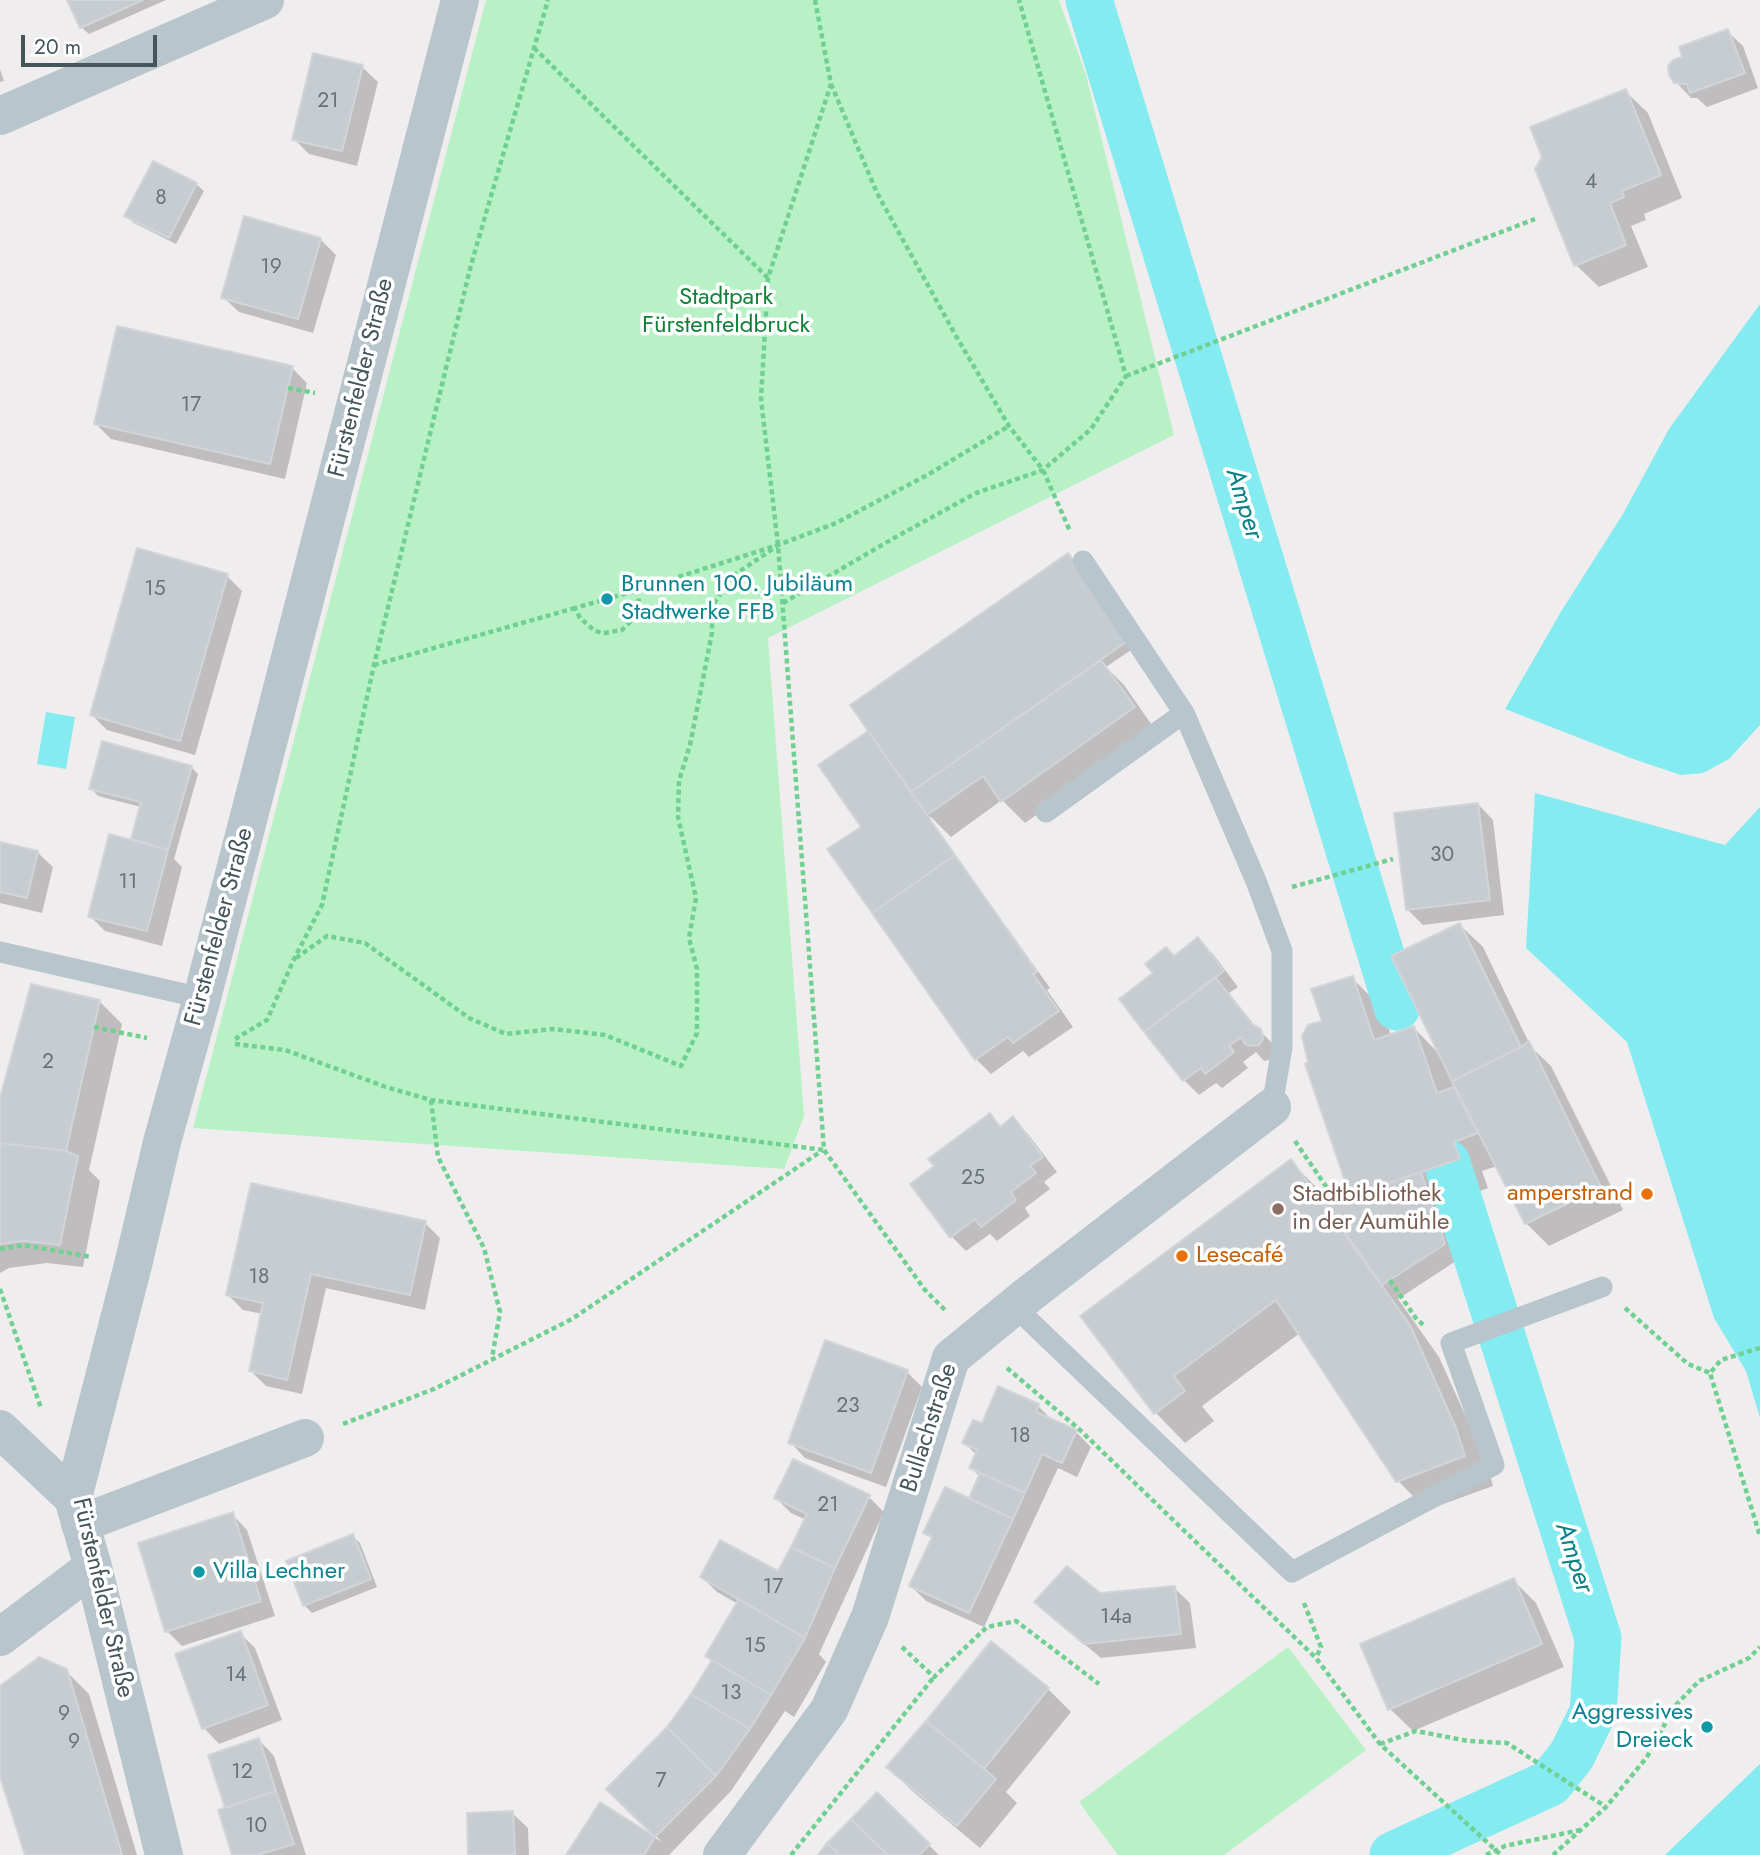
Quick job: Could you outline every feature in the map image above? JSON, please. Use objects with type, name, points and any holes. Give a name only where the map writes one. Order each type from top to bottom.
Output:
[{"type":"street","points":[[0,116],[265,0]]},
{"type":"street","name":"Fürstenfelder Straße","points":[[164,1855],[77,1511],[162,1142],[202,998],[460,0]]},
{"type":"street","name":"Bullachstraße","points":[[722,1855],[829,1710],[870,1617],[951,1358],[970,1340],[1272,1107]]},
{"type":"street","points":[[0,1429],[77,1511],[305,1438]]},
{"type":"street","points":[[0,1637],[93,1567]]},
{"type":"lane","points":[[1083,561],[1184,713],[1282,951],[1282,1047],[1272,1107]]},
{"type":"lane","points":[[1046,812],[1184,713]]},
{"type":"lane","points":[[0,952],[202,998]]},
{"type":"lane","points":[[1014,1306],[1292,1572],[1494,1465],[1451,1343],[1602,1287]]},
{"type":"path","points":[[548,0],[471,265],[374,665],[322,905],[267,1020],[227,1043],[285,1050],[386,1087],[431,1100],[824,1150]]},
{"type":"path","points":[[816,0],[831,84],[877,193],[1009,426],[1043,470],[1083,561]]},
{"type":"path","points":[[1019,0],[1126,376]]},
{"type":"path","points":[[534,48],[768,278]]},
{"type":"path","points":[[831,84],[768,278],[761,398],[783,603],[824,1150],[925,1290],[970,1340],[1079,1429],[1316,1658],[1381,1744],[1502,1855]]},
{"type":"path","points":[[783,603],[976,493],[1043,470],[1091,429],[1126,376],[1535,219]]},
{"type":"path","points":[[374,665],[638,590],[778,545],[836,523],[929,474],[1009,426]]},
{"type":"path","points":[[294,959],[327,936],[365,943],[469,1018],[506,1034],[553,1029],[606,1035],[681,1066],[697,1033],[697,969],[689,938],[696,898],[678,817],[679,781],[690,745],[712,633],[712,607],[730,578],[778,545]]},
{"type":"path","points":[[575,608],[580,618],[595,631],[604,633],[622,630],[635,617],[639,607],[638,590]]},
{"type":"path","points":[[1324,878],[1393,859]]},
{"type":"path","points":[[94,1027],[148,1039],[191,1038]]},
{"type":"path","points":[[431,1100],[438,1157],[485,1248],[500,1312],[492,1359]]},
{"type":"path","points":[[1272,1107],[1336,1201]]},
{"type":"path","points":[[305,1438],[434,1389],[572,1319],[824,1150]]},
{"type":"path","points":[[0,1249],[23,1245],[133,1265]]},
{"type":"path","points":[[1390,1280],[1417,1320],[1451,1343]]},
{"type":"path","points":[[1602,1287],[1688,1364],[1710,1373]]},
{"type":"path","points":[[0,1289],[31,1377]]},
{"type":"path","points":[[1710,1373],[1721,1360],[1760,1348]]},
{"type":"path","points":[[1710,1373],[1760,1536]]},
{"type":"path","points":[[1292,1572],[1321,1647],[1316,1658]]},
{"type":"path","points":[[870,1617],[934,1677]]},
{"type":"path","points":[[791,1855],[934,1677],[987,1627],[1016,1621],[1099,1685]]},
{"type":"path","points":[[1553,1855],[1606,1807],[1647,1756],[1674,1707],[1699,1681],[1749,1658],[1760,1647]]},
{"type":"path","points":[[1381,1744],[1416,1731],[1468,1741],[1507,1743],[1606,1807]]},
{"type":"path","points":[[1486,1855],[1505,1846],[1580,1830]]},
{"type":"green space","name":"Stadtpark Fürstenfeldbruck","points":[[486,0],[1059,0],[1086,75],[1174,435],[768,638],[804,1116],[784,1169],[193,1128]]},
{"type":"green space","points":[[1288,1647],[1366,1750],[1224,1855],[1118,1855],[1079,1802]]},
{"type":"water","points":[[1760,304],[1760,725],[1729,759],[1703,773],[1681,775],[1505,709],[1562,610],[1623,514],[1669,429]]},
{"type":"water","points":[[46,712],[75,717],[66,769],[37,764]]},
{"type":"water","points":[[1535,793],[1725,845],[1760,807],[1760,1418],[1746,1371],[1714,1318],[1627,1042],[1526,948]]},
{"type":"water","points":[[1760,1764],[1760,1855],[1665,1855]]},
{"type":"building","points":[[67,0],[143,0],[80,28]]},
{"type":"building","points":[[1728,29],[1745,73],[1690,93],[1687,84],[1674,83],[1668,66],[1673,60],[1682,57],[1679,47]]},
{"type":"building","points":[[313,53],[363,65],[342,151],[292,140]]},
{"type":"building","points":[[1626,89],[1661,175],[1622,191],[1624,197],[1610,203],[1626,245],[1574,266],[1535,169],[1542,157],[1530,127]]},
{"type":"building","points":[[153,161],[197,183],[169,238],[124,216]]},
{"type":"building","points":[[244,216],[321,238],[298,319],[221,298]]},
{"type":"building","points":[[117,326],[293,366],[270,464],[94,424]]},
{"type":"building","points":[[137,548],[228,574],[180,741],[90,715]]},
{"type":"building","points":[[1068,553],[1129,640],[911,792],[850,705]]},
{"type":"building","points":[[1101,660],[1135,707],[1001,802],[983,776],[927,815],[911,792]]},
{"type":"building","points":[[868,731],[955,855],[872,913],[827,849],[861,827],[818,765]]},
{"type":"building","points":[[102,741],[192,766],[168,850],[131,839],[141,802],[89,789]]},
{"type":"building","points":[[1478,803],[1490,900],[1406,910],[1394,813]]},
{"type":"building","points":[[109,834],[168,850],[147,931],[88,917]]},
{"type":"building","points":[[0,842],[38,851],[27,898],[0,892]]},
{"type":"building","points":[[955,855],[1037,972],[1033,974],[1059,1011],[1013,1043],[1008,1037],[975,1060],[872,913]]},
{"type":"building","points":[[1460,923],[1521,1047],[1452,1081],[1391,956]]},
{"type":"building","points":[[1198,937],[1224,971],[1144,1032],[1119,999],[1153,973],[1145,964],[1166,947],[1174,956]]},
{"type":"building","points":[[1353,976],[1374,1040],[1414,1026],[1437,1093],[1454,1087],[1478,1133],[1454,1142],[1460,1159],[1350,1196],[1305,1064],[1308,1062],[1302,1036],[1308,1025],[1322,1021],[1311,989]]},
{"type":"building","points":[[1215,977],[1252,1024],[1261,1029],[1263,1039],[1259,1045],[1251,1046],[1245,1044],[1241,1037],[1229,1046],[1234,1052],[1205,1074],[1201,1068],[1183,1081],[1144,1032]]},
{"type":"building","points":[[31,984],[100,1000],[66,1151],[0,1143],[0,1098]]},
{"type":"building","points":[[1529,1041],[1601,1187],[1525,1224],[1452,1081]]},
{"type":"building","points":[[990,1113],[1000,1127],[1013,1116],[1043,1157],[1030,1166],[1036,1173],[1011,1192],[1016,1200],[981,1227],[975,1219],[950,1238],[910,1184],[934,1166],[928,1159]]},
{"type":"building","points":[[0,1143],[66,1151],[78,1156],[60,1245],[23,1241],[0,1244]]},
{"type":"building","points":[[1291,1159],[1410,1325],[1456,1428],[1465,1456],[1396,1482],[1276,1300],[1174,1376],[1185,1391],[1154,1414],[1080,1316]]},
{"type":"building","points":[[1421,1172],[1445,1244],[1382,1285],[1325,1205]]},
{"type":"building","points":[[251,1183],[426,1221],[410,1295],[311,1274],[287,1380],[249,1371],[263,1303],[226,1295]]},
{"type":"building","points":[[825,1340],[908,1370],[871,1473],[788,1443]]},
{"type":"building","points":[[998,1386],[1039,1404],[1036,1412],[1077,1430],[1062,1463],[1042,1454],[1025,1493],[969,1468],[977,1450],[962,1443],[973,1420],[982,1423]]},
{"type":"building","points":[[793,1459],[870,1495],[835,1568],[791,1547],[807,1514],[774,1498]]},
{"type":"building","points":[[980,1473],[1025,1493],[1013,1519],[969,1498]]},
{"type":"building","points":[[945,1487],[1013,1519],[969,1613],[909,1586],[932,1537],[923,1533]]},
{"type":"building","name":"Villa Lechner","points":[[233,1512],[261,1601],[165,1632],[138,1543]]},
{"type":"building","points":[[353,1534],[371,1579],[303,1606],[286,1561]]},
{"type":"building","points":[[720,1540],[778,1571],[791,1547],[835,1568],[805,1638],[700,1577]]},
{"type":"building","points":[[1067,1566],[1100,1593],[1175,1586],[1181,1634],[1084,1644],[1034,1602]]},
{"type":"building","points":[[1514,1578],[1542,1644],[1388,1710],[1360,1644]]},
{"type":"building","points":[[739,1599],[805,1638],[771,1695],[705,1656]]},
{"type":"building","points":[[241,1631],[268,1705],[202,1729],[175,1654]]},
{"type":"building","points":[[991,1641],[1049,1688],[984,1769],[926,1721]]},
{"type":"building","points":[[39,1657],[67,1669],[122,1855],[25,1855],[0,1777],[0,1686]]},
{"type":"building","points":[[712,1660],[771,1695],[750,1729],[691,1694]]},
{"type":"building","points":[[691,1694],[750,1729],[716,1776],[667,1727]]},
{"type":"building","points":[[926,1721],[996,1779],[957,1826],[886,1767]]},
{"type":"building","points":[[667,1727],[716,1776],[655,1837],[606,1789]]},
{"type":"building","points":[[259,1738],[276,1791],[225,1808],[208,1755]]},
{"type":"building","points":[[276,1791],[294,1844],[257,1855],[232,1855],[218,1810]]},
{"type":"building","points":[[877,1792],[930,1844],[919,1855],[888,1855],[851,1819]]},
{"type":"building","points":[[600,1802],[655,1837],[644,1855],[566,1855]]},
{"type":"building","points":[[513,1811],[515,1855],[468,1855],[467,1813]]},
{"type":"building","points":[[851,1819],[888,1855],[840,1855],[827,1843]]},
{"type":"building","points":[[827,1843],[840,1855],[818,1855]]},
{"type":"waterway","name":"Amper","points":[[1089,0],[1397,1007]]},
{"type":"waterway","name":"Amper","points":[[1393,1855],[1550,1783],[1572,1755],[1593,1712],[1598,1638],[1447,1163]]},
{"type":"place","name":"Brunnen 100. Jubiläum Stadtwerke FFB","points":[[607,599]]},
{"type":"place","name":"amperstrand","points":[[1647,1194]]},
{"type":"place","name":"Stadtbibliothek in der Aumühle","points":[[1278,1209]]},
{"type":"place","name":"Lesecafé","points":[[1182,1256]]},
{"type":"place","name":"Villa Lechner","points":[[199,1572]]},
{"type":"place","name":"Aggressives Dreieck","points":[[1707,1727]]}]
